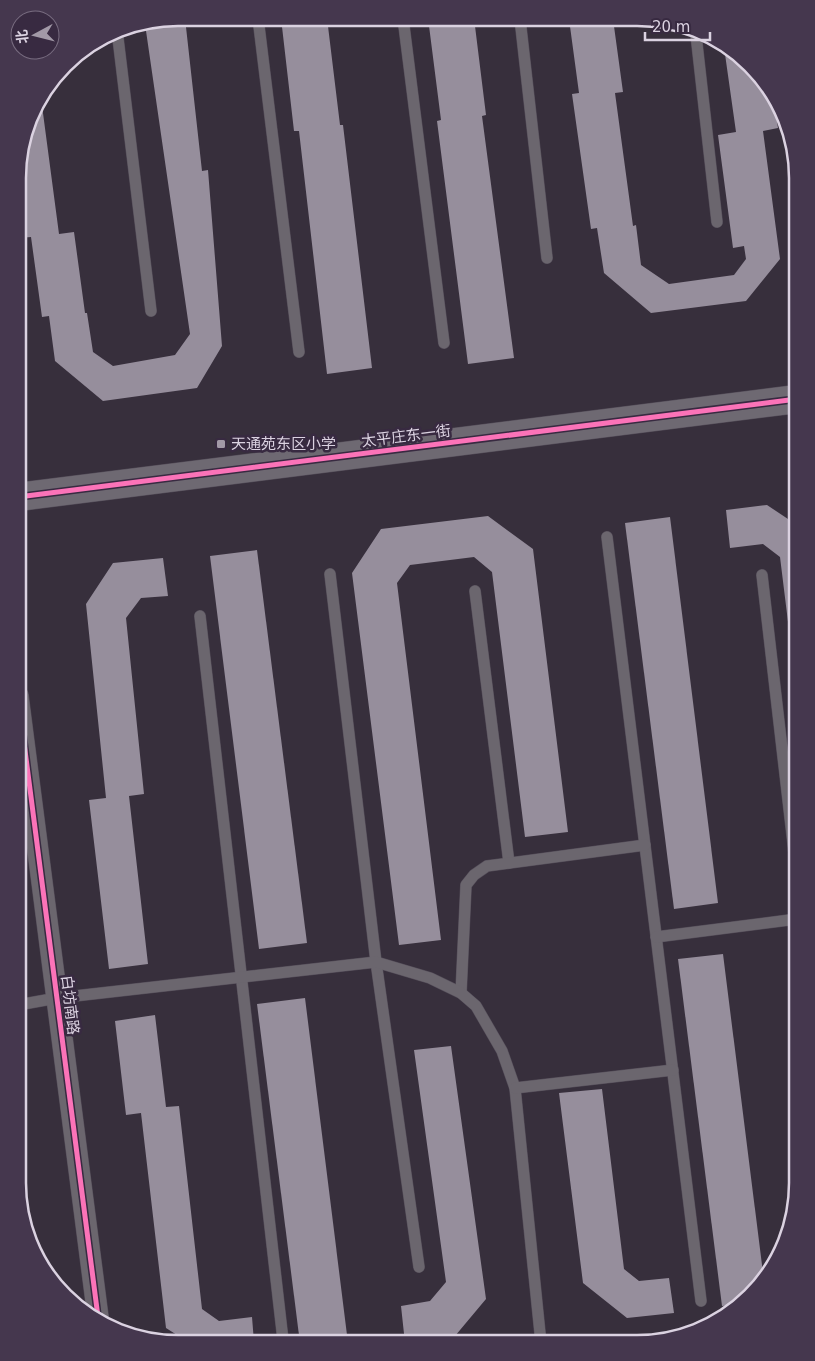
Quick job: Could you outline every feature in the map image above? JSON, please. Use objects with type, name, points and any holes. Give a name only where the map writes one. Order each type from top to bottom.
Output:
[{"type":"street","name":"太平庄东一街","points":[[26,496],[789,401]]},
{"type":"street","name":"白坊南路","points":[[26,758],[97,1311]]},
{"type":"lane","points":[[259,26],[299,352]]},
{"type":"lane","points":[[404,26],[444,343]]},
{"type":"lane","points":[[521,26],[547,258]]},
{"type":"lane","points":[[118,39],[151,311]]},
{"type":"lane","points":[[696,39],[717,222]]},
{"type":"lane","points":[[607,537],[701,1300]]},
{"type":"lane","points":[[330,574],[376,962],[418,1267]]},
{"type":"lane","points":[[762,575],[788,803]]},
{"type":"lane","points":[[475,591],[509,863]]},
{"type":"lane","points":[[200,616],[282,1335]]},
{"type":"lane","points":[[461,993],[466,885],[474,875],[487,866],[645,846]]},
{"type":"lane","points":[[656,937],[788,920]]},
{"type":"lane","points":[[26,1004],[57,998],[376,962],[430,978],[461,993],[476,1006],[502,1051],[515,1088],[540,1335]]},
{"type":"lane","points":[[515,1088],[672,1070]]},
{"type":"building","points":[[179,26],[186,26],[202,171],[208,170],[222,346],[197,388],[103,401],[55,361],[49,316],[42,317],[31,237],[26,237],[28,159],[31,139],[43,111],[59,234],[74,232],[85,313],[87,313],[93,352],[113,366],[175,355],[190,334],[146,30]]},
{"type":"building","points":[[282,26],[328,26],[340,125],[343,125],[372,368],[327,374],[299,131],[294,131]]},
{"type":"building","points":[[429,26],[475,26],[486,115],[482,116],[514,358],[468,364],[437,121],[441,120]]},
{"type":"building","points":[[570,26],[614,26],[623,92],[615,93],[633,226],[636,225],[641,265],[669,284],[734,275],[746,259],[744,246],[733,248],[718,135],[736,132],[725,56],[744,71],[757,86],[777,119],[778,128],[763,131],[780,259],[746,301],[651,313],[604,273],[597,228],[591,229],[572,94],[579,93]]},
{"type":"building","points":[[767,505],[789,519],[789,626],[780,557],[763,544],[730,548],[726,510]]},
{"type":"building","points":[[488,516],[533,549],[568,832],[525,837],[492,572],[474,557],[410,565],[397,583],[441,940],[399,945],[352,573],[381,529]]},
{"type":"building","points":[[670,517],[718,903],[674,909],[625,523]]},
{"type":"building","points":[[257,550],[307,943],[259,949],[210,556]]},
{"type":"building","points":[[163,558],[168,596],[141,598],[126,618],[144,794],[129,796],[148,964],[109,969],[89,800],[106,798],[86,604],[113,563]]},
{"type":"building","points":[[723,954],[762,1268],[751,1283],[725,1306],[722,1306],[678,959]]},
{"type":"building","points":[[305,998],[347,1335],[299,1335],[257,1004]]},
{"type":"building","points":[[155,1015],[166,1107],[179,1106],[202,1309],[219,1321],[252,1317],[253,1335],[179,1335],[166,1328],[141,1113],[126,1115],[115,1021]]},
{"type":"building","points":[[451,1046],[486,1299],[456,1335],[404,1335],[401,1306],[430,1301],[446,1282],[414,1050]]},
{"type":"building","points":[[602,1089],[624,1269],[639,1281],[669,1278],[674,1313],[627,1318],[583,1283],[559,1093]]},
{"type":"cycle path","points":[[26,496],[789,400]]},
{"type":"cycle path","points":[[26,758],[97,1311]]},
{"type":"place","name":"天通苑东区小学","points":[[221,444]]}]
